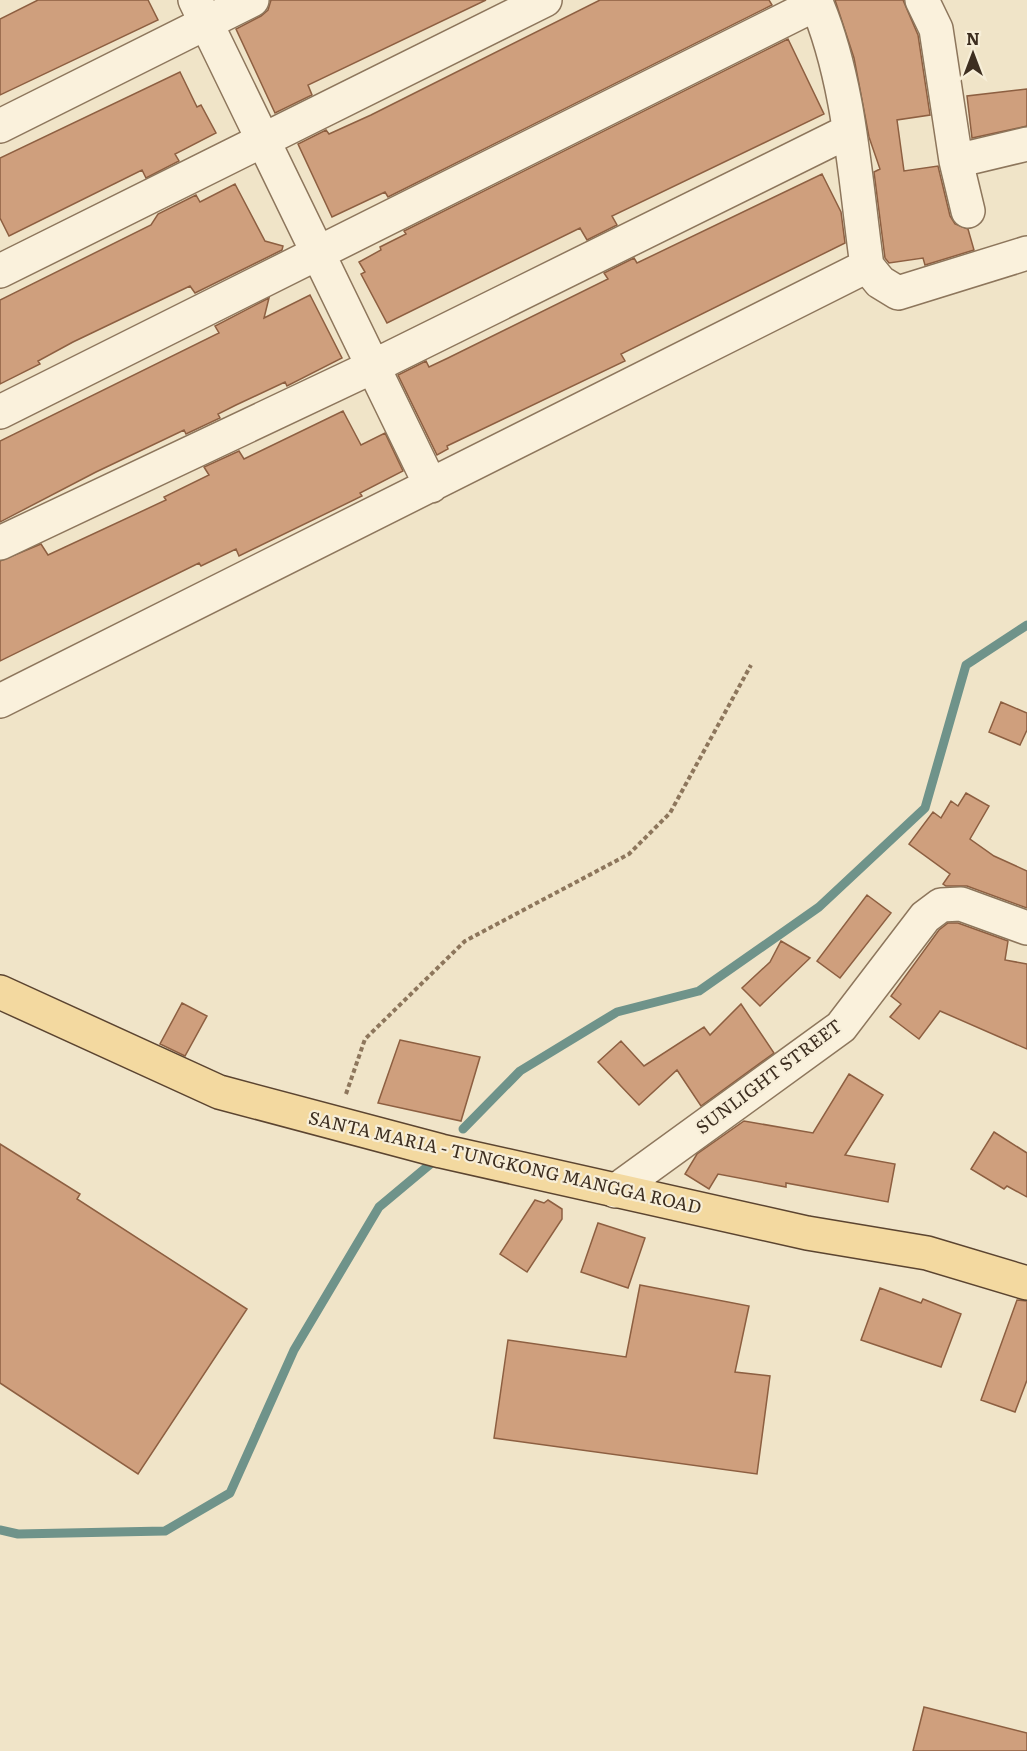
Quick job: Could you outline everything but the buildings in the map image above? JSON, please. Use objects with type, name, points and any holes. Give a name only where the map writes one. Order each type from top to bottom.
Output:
[{"type":"main road","name":"SANTA MARIA - TUNGKONG MANGGA ROAD","points":[[0,992],[219,1092],[441,1151],[807,1233],[927,1253],[1027,1283]]},
{"type":"street","points":[[0,126],[200,11],[252,0]]},
{"type":"street","points":[[0,271],[545,0]]},
{"type":"street","points":[[922,0],[936,29],[956,161],[968,211]]},
{"type":"street","points":[[0,412],[816,2],[828,30],[849,131],[867,267],[879,282],[898,293],[1027,253]]},
{"type":"street","points":[[200,11],[430,486]]},
{"type":"street","points":[[0,543],[372,367],[849,131]]},
{"type":"street","points":[[956,161],[1027,144]]},
{"type":"street","points":[[0,701],[867,267]]},
{"type":"street","name":"SUNLIGHT STREET","points":[[615,1191],[841,1027],[925,916],[941,905],[961,904],[1027,928]]},
{"type":"path","points":[[336,1124],[365,1039],[465,941],[629,854],[670,813],[751,665]]},
{"type":"waterway","points":[[463,1129],[520,1071],[617,1012],[699,991],[819,907],[925,808],[966,665],[1027,625]]},
{"type":"waterway","points":[[0,1530],[18,1534],[165,1531],[230,1493],[294,1350],[379,1207],[434,1161]]}]
